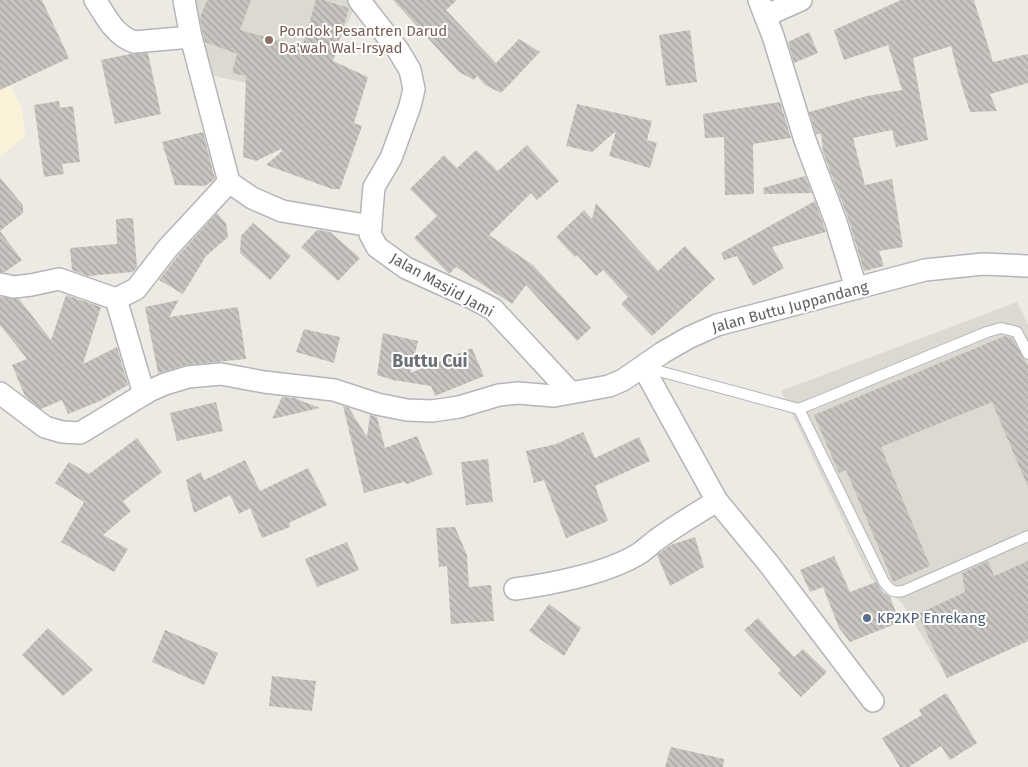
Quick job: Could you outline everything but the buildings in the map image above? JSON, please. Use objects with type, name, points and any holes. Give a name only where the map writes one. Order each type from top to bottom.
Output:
[{"type":"street","points":[[95,0],[115,30],[134,42],[191,37]]},
{"type":"street","points":[[184,0],[191,37],[229,182],[252,198],[282,210],[371,226]]},
{"type":"street","name":"Jalan Masjid Jami","points":[[359,0],[398,50],[410,70],[414,89],[410,106],[391,158],[374,187],[370,234],[377,247],[394,261],[493,310],[570,392]]},
{"type":"street","points":[[801,0],[762,8],[773,36],[805,140],[836,222],[856,288]]},
{"type":"street","points":[[0,284],[14,287],[59,279],[116,299],[136,289],[167,249],[229,182]]},
{"type":"street","name":"Jalan Buttu Juppandang","points":[[0,393],[45,427],[62,432],[80,434],[144,394],[166,384],[181,379],[221,374],[264,382],[334,390],[377,404],[407,410],[432,411],[459,407],[499,395],[518,393],[554,396],[609,386],[623,380],[682,342],[717,325],[926,270],[983,264],[1028,266]]},
{"type":"street","points":[[116,299],[144,394]]},
{"type":"street","points":[[643,367],[717,501],[769,564],[873,701]]},
{"type":"street","points":[[515,589],[577,576],[604,569],[621,562],[640,553],[659,538],[717,501]]},
{"type":"lane","points":[[643,367],[799,409],[978,335],[1001,328],[1017,332],[1028,354]]},
{"type":"lane","points":[[799,409],[884,582],[895,593],[1028,536]]},
{"type":"shaded area","name":"Pondok Pesantren Darud Da'wah Wal-Irsyad","points":[[189,0],[353,0],[356,5],[312,98],[206,74]]},
{"type":"shaded area","points":[[0,66],[22,109],[25,137],[0,156]]},
{"type":"shaded area","points":[[1017,302],[1028,325],[1028,641],[947,678],[902,603],[871,579],[781,391]]},
{"type":"place","name":"Pondok Pesantren Darud Da'wah Wal-Irsyad","points":[[269,40]]},
{"type":"place","name":"KP2KP Enrekang","points":[[867,618]]},
{"type":"district","name":"Buttu Cui","points":[[430,361]]}]
